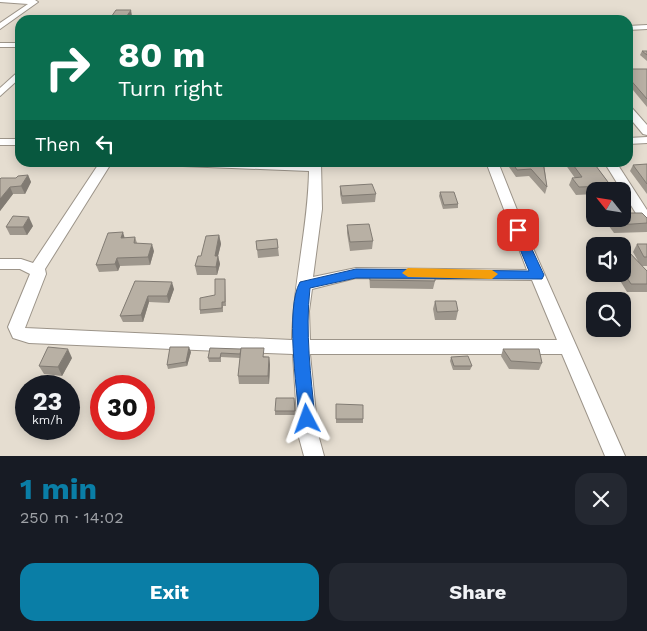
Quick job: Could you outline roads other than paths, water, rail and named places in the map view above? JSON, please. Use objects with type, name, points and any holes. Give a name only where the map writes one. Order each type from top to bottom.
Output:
[{"type":"street","points":[[0,0],[35,2],[18,15]]},
{"type":"street","points":[[0,28],[15,17]]},
{"type":"street","points":[[633,27],[647,26]]},
{"type":"street","points":[[0,45],[15,44]]},
{"type":"street","points":[[0,94],[15,78]]},
{"type":"street","points":[[633,117],[647,132]]},
{"type":"street","points":[[633,140],[647,140]]},
{"type":"street","points":[[0,142],[15,142]]},
{"type":"street","points":[[103,167],[37,268],[38,274],[16,327],[19,333],[28,336],[301,347],[568,347]]},
{"type":"street","points":[[314,456],[308,434],[301,347],[301,311],[315,209],[315,167]]},
{"type":"street","points":[[494,167],[537,275],[615,456]]},
{"type":"street","points":[[613,167],[647,220]]},
{"type":"street","points":[[0,264],[21,264],[37,268]]},
{"type":"street","points":[[304,285],[356,273],[537,275]]}]
